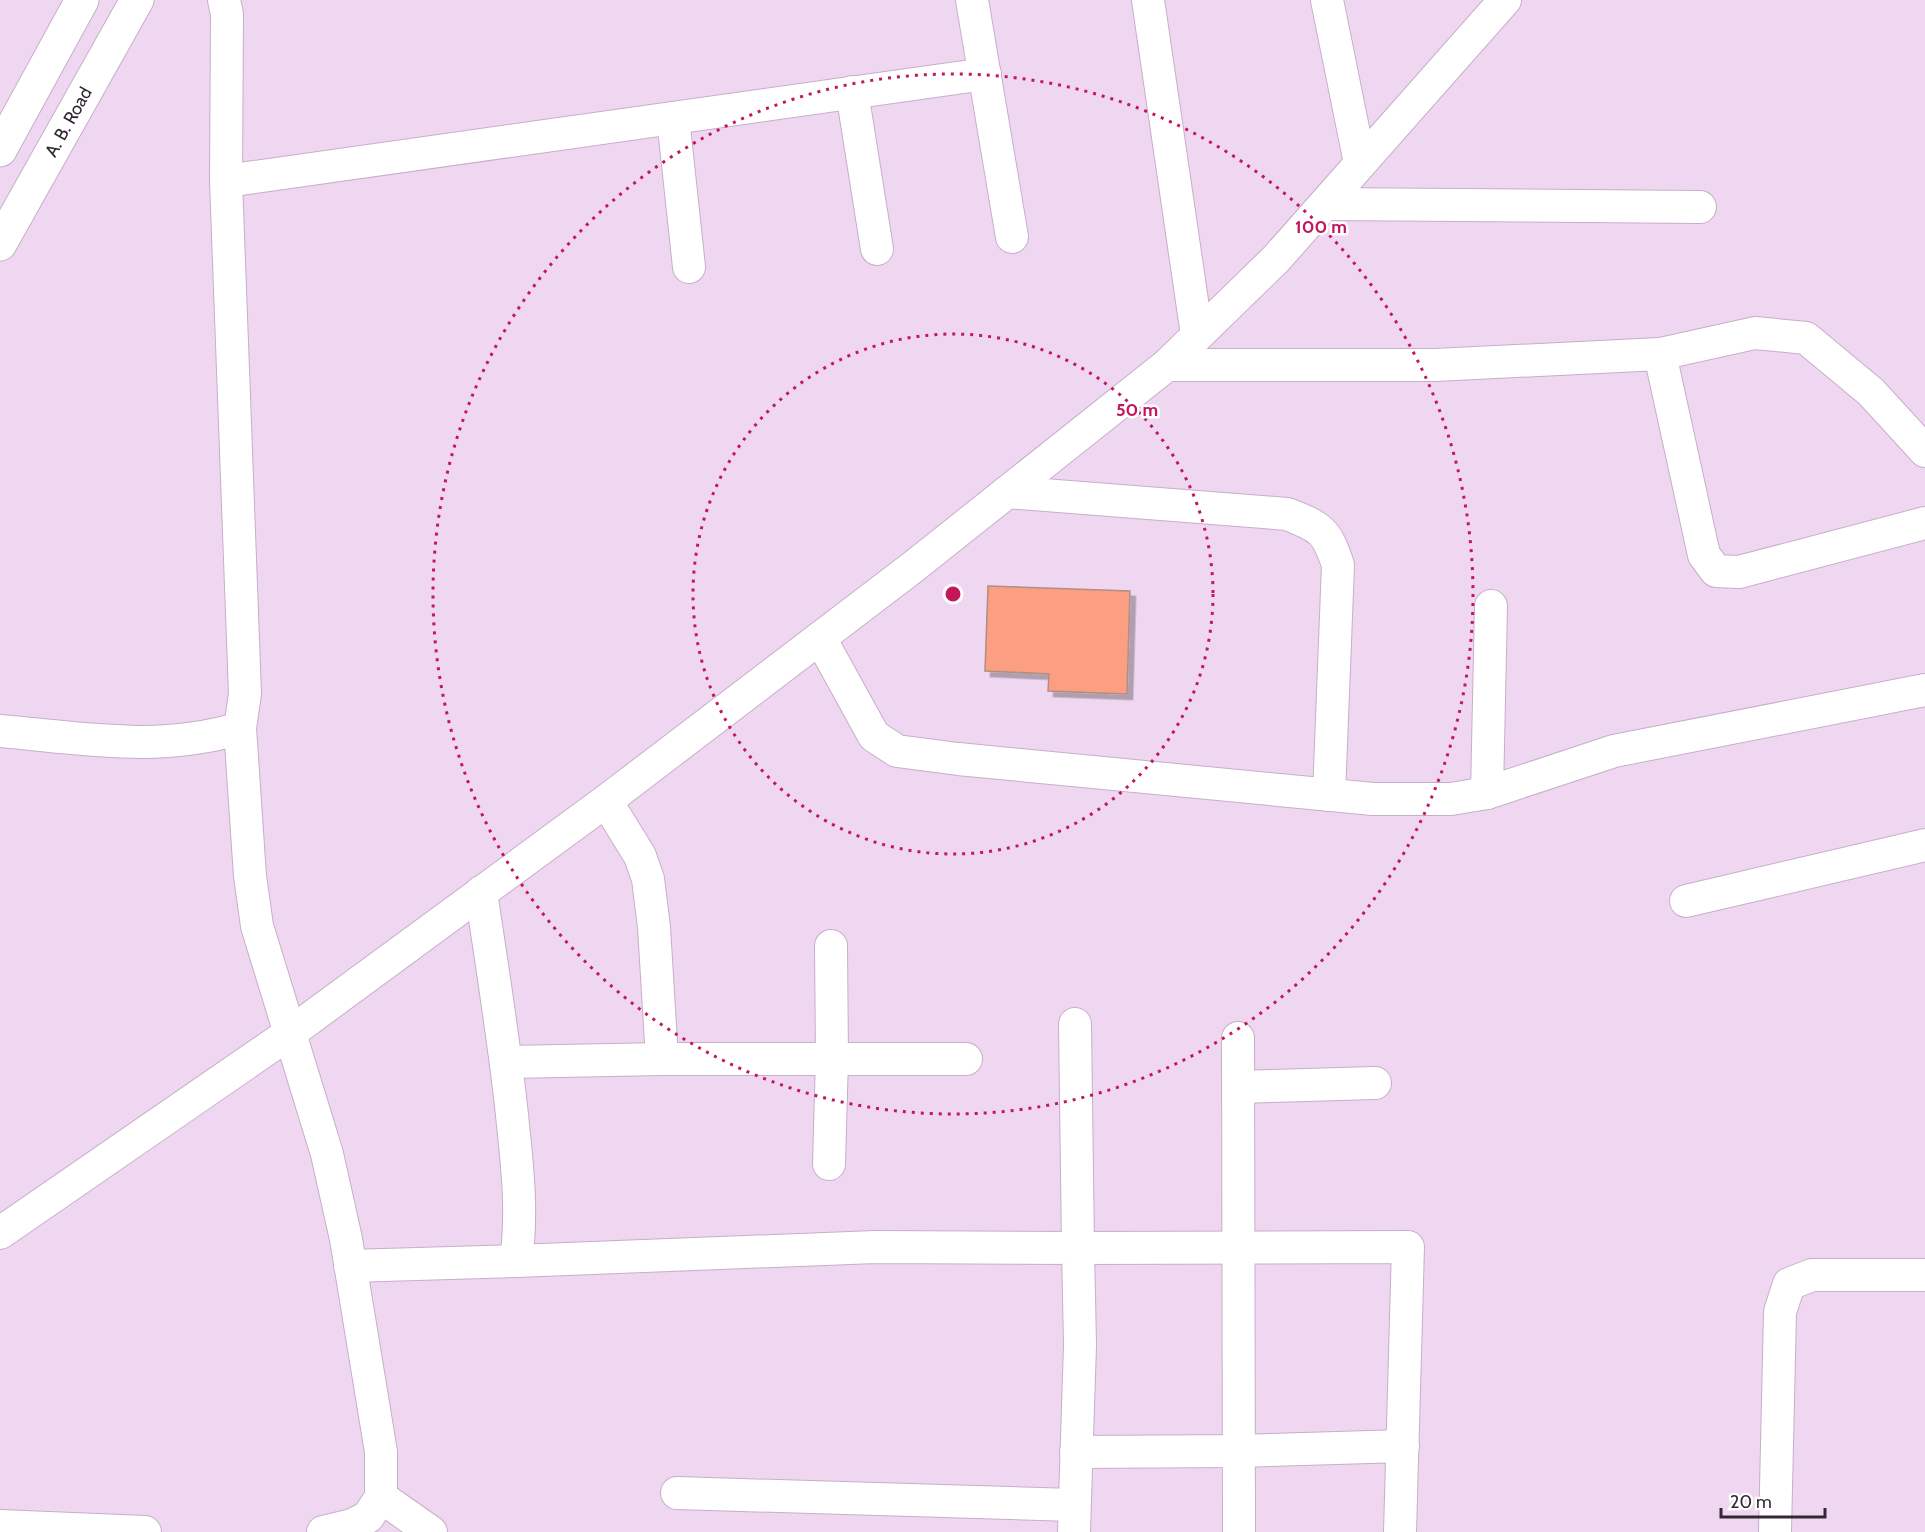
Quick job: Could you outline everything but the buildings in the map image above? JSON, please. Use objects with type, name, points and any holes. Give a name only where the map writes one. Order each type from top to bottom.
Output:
[{"type":"main road","points":[[0,150],[82,0]]},
{"type":"main road","name":"A. B. Road","points":[[3,233],[137,0]]},
{"type":"street","points":[[224,0],[227,14],[226,181],[245,694],[240,728],[250,876],[257,926],[327,1154],[350,1266],[381,1452],[372,1515]]},
{"type":"street","points":[[972,0],[1012,237]]},
{"type":"street","points":[[1148,0],[1197,335]]},
{"type":"street","points":[[1327,0],[1360,163]]},
{"type":"street","points":[[0,1233],[290,1033],[606,801],[820,638],[1167,365],[1276,259],[1505,0]]},
{"type":"street","points":[[226,181],[985,74]]},
{"type":"street","points":[[852,92],[877,249]]},
{"type":"street","points":[[673,118],[689,267]]},
{"type":"street","points":[[1324,204],[1700,207]]},
{"type":"street","points":[[1167,365],[1435,364],[1660,354],[1755,333],[1806,338],[1870,392],[1925,451]]},
{"type":"street","points":[[1660,354],[1704,555],[1716,571],[1738,572],[1925,523]]},
{"type":"street","points":[[1007,492],[1287,514],[1310,523],[1330,540],[1338,565],[1329,795]]},
{"type":"street","points":[[1488,793],[1491,606]]},
{"type":"street","points":[[820,638],[874,736],[897,751],[1373,799],[1451,799],[1488,793],[1614,751],[1925,690]]},
{"type":"street","points":[[0,731],[119,742],[160,742],[213,736],[240,728]]},
{"type":"street","points":[[606,801],[640,856],[648,879],[654,927],[662,1059]]},
{"type":"street","points":[[1686,902],[1925,845]]},
{"type":"street","points":[[481,892],[507,1062],[518,1176],[520,1230],[516,1261]]},
{"type":"street","points":[[829,1164],[832,1058],[831,946]]},
{"type":"street","points":[[676,1493],[1074,1519],[1080,1345],[1075,1024]]},
{"type":"street","points":[[1238,1038],[1239,1532]]},
{"type":"street","points":[[507,1062],[662,1059],[966,1059]]},
{"type":"street","points":[[1239,1087],[1375,1083]]},
{"type":"street","points":[[350,1266],[875,1247],[1408,1247],[1400,1532]]},
{"type":"street","points":[[1775,1532],[1780,1312],[1789,1284],[1812,1275],[1925,1275]]},
{"type":"street","points":[[1076,1452],[1239,1451],[1402,1446]]},
{"type":"street","points":[[323,1532],[352,1525],[372,1515],[430,1532]]},
{"type":"street","points":[[0,1526],[145,1532]]}]
